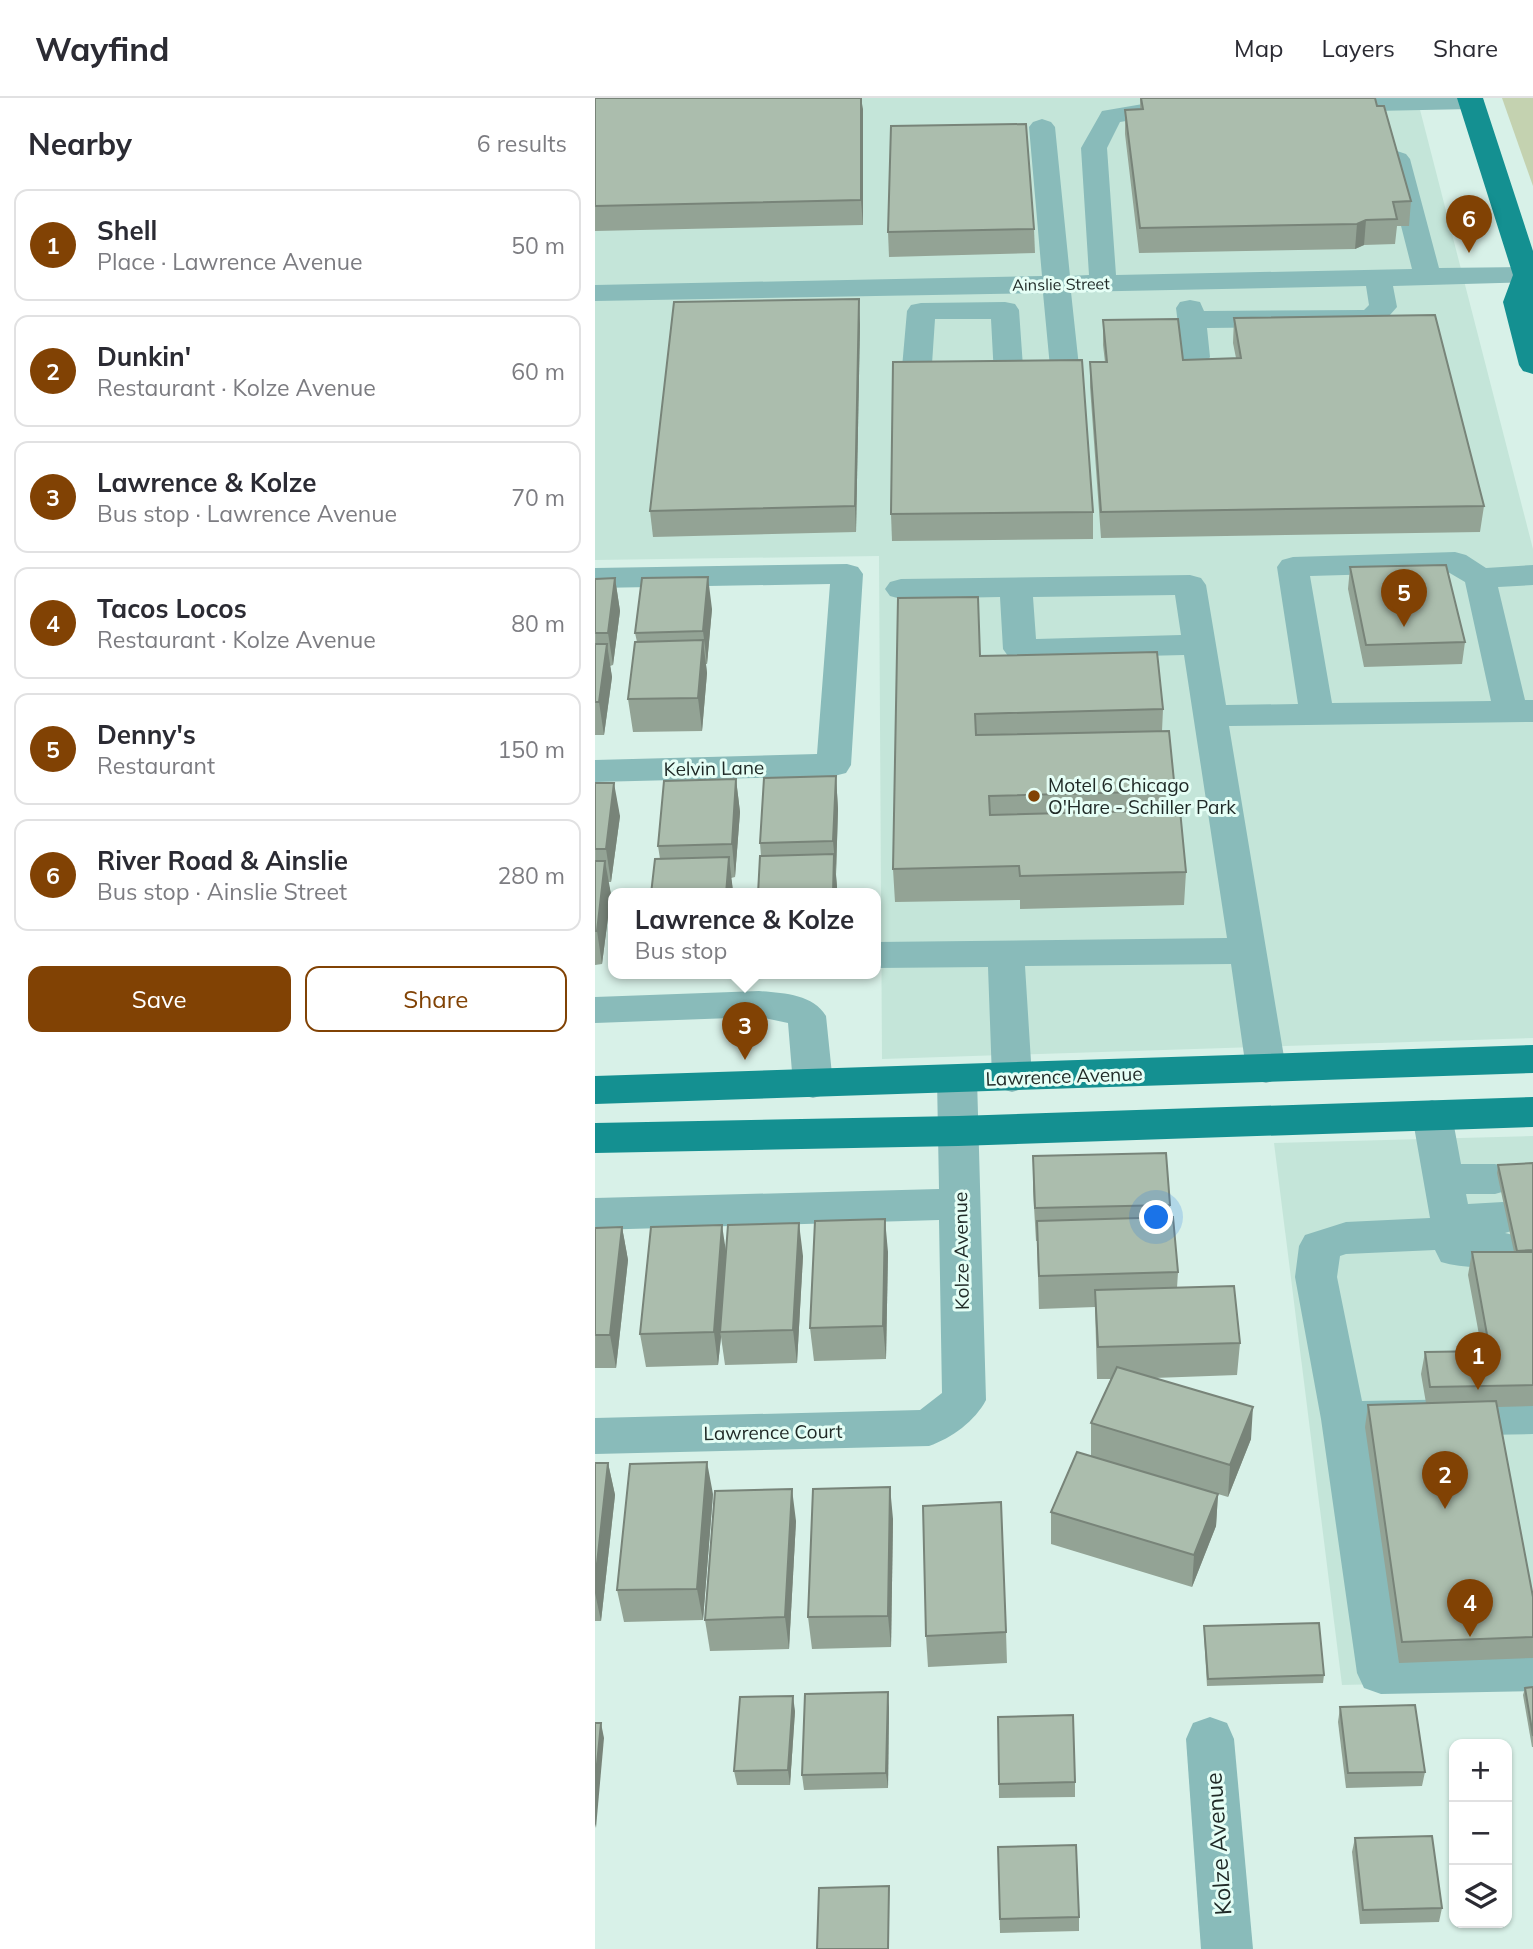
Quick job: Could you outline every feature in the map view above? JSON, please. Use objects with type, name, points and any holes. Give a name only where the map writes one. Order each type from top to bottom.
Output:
[{"type":"main road","points":[[1470,100],[1530,278],[1517,302],[1533,365]]},
{"type":"main road","name":"Lawrence Avenue","points":[[595,1090],[1533,1059]]},
{"type":"main road","points":[[595,1139],[958,1131],[1533,1112]]},
{"type":"street","points":[[1299,104],[1470,100]]},
{"type":"street","points":[[1382,103],[1428,277]]},
{"type":"street","points":[[1103,283],[1094,148],[1111,116],[1161,107],[1202,106]]},
{"type":"street","points":[[1005,310],[1009,376],[1065,376],[1042,127]]},
{"type":"street","points":[[916,379],[921,311],[1005,310],[1057,296],[1189,303],[1372,318],[1383,307],[1378,278]]},
{"type":"street","name":"Ainslie Street","points":[[595,293],[1057,296],[1103,283],[1189,303],[1378,278],[1530,278]]},
{"type":"street","points":[[1189,303],[1196,357]]},
{"type":"street","points":[[1317,714],[1293,566],[1455,562],[1480,578],[1533,575]]},
{"type":"street","name":"Kelvin Lane","points":[[595,578],[847,574],[834,765],[595,771]]},
{"type":"street","points":[[1210,716],[1521,711],[1480,578]]},
{"type":"street","points":[[901,589],[1190,585],[1266,1069]]},
{"type":"street","points":[[1016,588],[1020,649],[1199,645]]},
{"type":"street","points":[[881,954],[1247,951]]},
{"type":"street","points":[[1006,953],[1012,1078]]},
{"type":"street","points":[[595,1010],[759,1004],[788,1007],[807,1016],[813,1084]]},
{"type":"street","name":"Kolze Avenue","points":[[946,1414],[964,1400],[957,1079]]},
{"type":"street","points":[[1432,1115],[1452,1226]]},
{"type":"street","points":[[1444,1179],[1495,1179]]},
{"type":"street","points":[[595,1214],[959,1204]]},
{"type":"street","points":[[1507,1234],[1452,1226],[1346,1238],[1320,1246],[1316,1276],[1343,1419],[1381,1674],[1533,1670]]},
{"type":"street","name":"Lawrence Court","points":[[595,1436],[929,1428],[946,1414]]},
{"type":"street","points":[[1343,1419],[1533,1416]]},
{"type":"street","name":"Kolze Avenue","points":[[1210,1738],[1227,1949]]},
{"type":"shaded area","points":[[595,98],[1417,98],[1533,549],[1533,1038],[882,1059],[879,556],[595,560]]},
{"type":"shaded area","points":[[1502,98],[1533,98],[1533,186]]},
{"type":"shaded area","points":[[1533,1136],[1533,1680],[1342,1685],[1274,1143]]},
{"type":"building","points":[[595,98],[861,98],[861,200],[595,206]]},
{"type":"building","points":[[1141,98],[1375,98],[1377,106],[1384,106],[1411,201],[1393,202],[1397,219],[1366,220],[1357,224],[1140,228],[1125,110],[1143,109]]},
{"type":"building","points":[[1026,124],[1034,229],[888,232],[891,126]]},
{"type":"building","points":[[859,299],[855,506],[650,511],[674,302]]},
{"type":"building","points":[[1435,315],[1484,506],[1101,512],[1090,362],[1107,362],[1103,320],[1178,319],[1183,360],[1241,358],[1234,318]]},
{"type":"building","points":[[1082,360],[1093,512],[891,514],[893,362]]},
{"type":"building","points":[[1446,565],[1465,642],[1366,645],[1350,567]]},
{"type":"building","points":[[708,577],[703,631],[635,633],[642,578]]},
{"type":"building","points":[[615,578],[608,633],[595,633],[595,579]]},
{"type":"building","name":"Motel 6 Chicago O'Hare - Schiller Park","points":[[978,597],[980,656],[1157,652],[1163,709],[975,714],[976,735],[1169,731],[1175,791],[989,796],[990,815],[1180,810],[1186,872],[1020,876],[1019,866],[893,869],[898,598]]},
{"type":"building","points":[[703,640],[698,698],[628,699],[635,642]]},
{"type":"building","points":[[595,644],[607,644],[599,702],[595,702]]},
{"type":"building","points":[[836,776],[833,841],[760,843],[764,778]]},
{"type":"building","points":[[736,779],[732,844],[658,846],[664,781]]},
{"type":"building","points":[[595,783],[614,783],[606,849],[595,849]]},
{"type":"building","points":[[834,854],[833,888],[758,888],[760,856]]},
{"type":"building","points":[[729,857],[726,888],[652,888],[655,859]]},
{"type":"building","points":[[595,861],[605,861],[597,931],[595,931]]},
{"type":"building","points":[[1166,1153],[1170,1205],[1035,1208],[1033,1156]]},
{"type":"building","points":[[1533,1163],[1533,1250],[1517,1251],[1498,1165]]},
{"type":"building","points":[[1173,1217],[1178,1272],[1039,1276],[1037,1221]]},
{"type":"building","points":[[885,1219],[883,1326],[810,1328],[815,1221]]},
{"type":"building","points":[[799,1223],[793,1330],[720,1332],[728,1225]]},
{"type":"building","points":[[722,1225],[714,1332],[640,1334],[651,1227]]},
{"type":"building","points":[[622,1227],[610,1335],[595,1335],[595,1228]]},
{"type":"building","points":[[1472,1252],[1533,1252],[1533,1385],[1430,1387],[1425,1352],[1490,1351]]},
{"type":"building","points":[[1234,1286],[1240,1343],[1098,1347],[1095,1290]]},
{"type":"building","points":[[1117,1367],[1253,1407],[1230,1465],[1091,1423]]},
{"type":"building","points":[[1496,1401],[1533,1597],[1533,1637],[1402,1642],[1368,1405]]},
{"type":"building","points":[[1077,1452],[1218,1494],[1194,1555],[1051,1512]]},
{"type":"building","points":[[707,1462],[697,1589],[617,1590],[630,1464]]},
{"type":"building","points":[[595,1463],[608,1463],[595,1582]]},
{"type":"building","points":[[890,1487],[888,1616],[808,1617],[813,1489]]},
{"type":"building","points":[[792,1489],[785,1617],[705,1620],[715,1491]]},
{"type":"building","points":[[1001,1502],[1006,1632],[926,1636],[923,1506]]},
{"type":"building","points":[[1319,1623],[1324,1675],[1208,1679],[1204,1626]]},
{"type":"building","points":[[1533,1687],[1533,1736],[1525,1688]]},
{"type":"building","points":[[888,1692],[886,1773],[802,1775],[805,1694]]},
{"type":"building","points":[[793,1696],[788,1770],[734,1771],[740,1697]]},
{"type":"building","points":[[1415,1705],[1425,1772],[1348,1773],[1340,1707]]},
{"type":"building","points":[[1073,1715],[1075,1782],[999,1784],[998,1717]]},
{"type":"building","points":[[595,1723],[601,1723],[595,1785]]},
{"type":"building","points":[[1432,1836],[1442,1908],[1363,1910],[1355,1838]]},
{"type":"building","points":[[1076,1845],[1079,1917],[1000,1919],[998,1847]]},
{"type":"building","points":[[889,1886],[888,1949],[817,1949],[819,1888]]},
{"type":"place","name":"River Road & Ainslie","points":[[1469,253]]},
{"type":"place","name":"Denny's","points":[[1404,627]]},
{"type":"place","name":"Motel 6 Chicago O'Hare - Schiller Park","points":[[1034,796]]},
{"type":"place","name":"Lawrence & Kolze","points":[[745,1060]]},
{"type":"place","name":"Shell","points":[[1478,1390]]},
{"type":"place","name":"Dunkin'","points":[[1445,1509]]},
{"type":"place","name":"Tacos Locos","points":[[1470,1637]]}]
